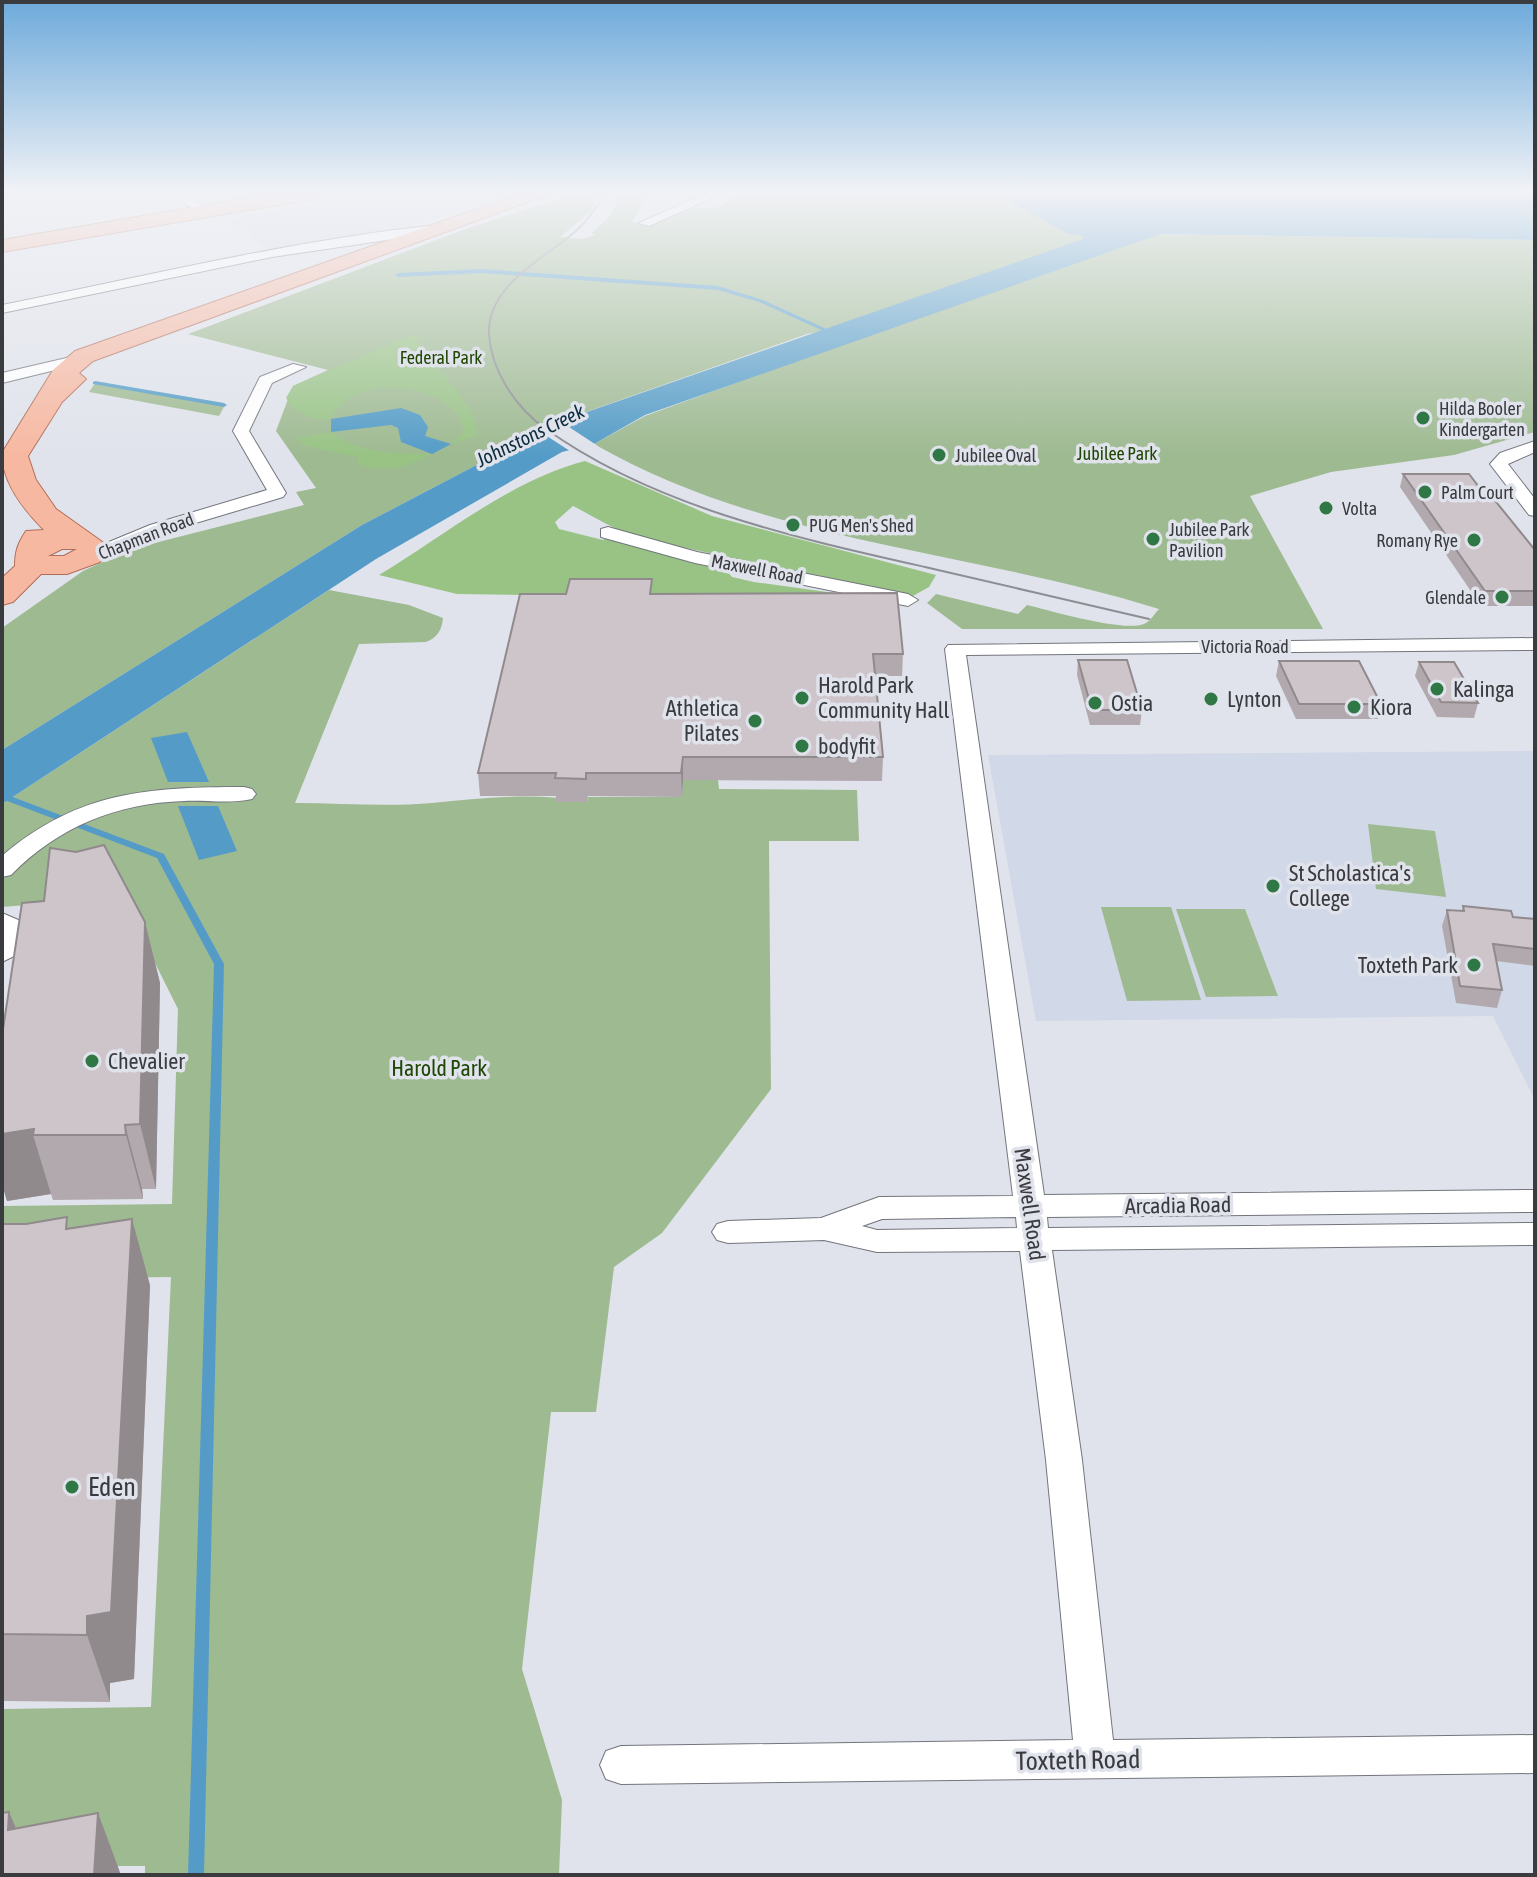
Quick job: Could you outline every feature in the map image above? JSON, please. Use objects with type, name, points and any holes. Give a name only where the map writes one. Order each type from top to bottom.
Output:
[{"type":"main road","points":[[80,550],[35,500],[14,456],[75,361],[296,281]]},
{"type":"main road","points":[[53,391],[87,364],[146,336]]},
{"type":"main road","points":[[2,595],[28,570],[38,532],[35,500]]},
{"type":"main road","points":[[30,558],[48,566],[80,550]]},
{"type":"main road","points":[[2,617],[80,550]]},
{"type":"street","points":[[5,308],[136,281]]},
{"type":"street","points":[[2,379],[75,361]]},
{"type":"street","name":"Chapman Road","points":[[80,550],[277,493],[240,434],[266,380],[298,367]]},
{"type":"street","points":[[2,379],[42,377],[53,391]]},
{"type":"street","points":[[1535,446],[1500,460],[1501,470],[1535,511]]},
{"type":"street","name":"Maxwell Road","points":[[608,533],[695,557],[908,600]]},
{"type":"street","name":"Victoria Road","points":[[955,649],[1535,644]]},
{"type":"street","name":"Maxwell Road","points":[[955,649],[1064,1460],[1095,1760]]},
{"type":"street","points":[[2,870],[81,812],[141,795],[244,794]]},
{"type":"street","points":[[2,921],[14,927],[17,934],[15,942],[2,954]]},
{"type":"street","name":"Arcadia Road","points":[[824,1229],[879,1208],[1535,1201]]},
{"type":"street","name":"Arcadia Road","points":[[728,1232],[824,1229],[877,1241],[1535,1234]]},
{"type":"street","name":"Toxteth Road","points":[[621,1765],[1535,1754]]},
{"type":"shaded area","name":"St Scholastica's College","points":[[1535,751],[1535,1100],[1493,1016],[1036,1021],[988,755]]},
{"type":"green space","points":[[329,281],[1535,281],[1535,432],[1454,455],[1331,472],[1250,496],[1323,629],[962,629],[927,603],[936,594],[1018,614],[1027,605],[1123,626],[1146,623],[1159,609],[1016,572],[800,525],[729,504],[661,477],[594,444],[645,416],[934,311],[807,334],[524,434],[509,448],[362,525],[2,750],[2,628],[83,571],[131,549],[304,505],[296,492],[316,488],[276,431],[293,386],[328,370],[188,334]]},
{"type":"green space","points":[[414,334],[460,396],[475,422],[478,436],[451,444],[464,431],[457,414],[429,394],[410,389],[372,389],[355,395],[341,405],[331,419],[306,416],[286,398],[293,386]]},
{"type":"green space","points":[[96,382],[225,405],[219,416],[89,392]]},
{"type":"green space","points":[[331,432],[366,449],[432,454],[405,465],[369,467],[359,464],[357,457],[305,446],[297,438]]},
{"type":"green space","points":[[585,461],[712,516],[936,575],[929,587],[911,597],[640,538],[573,506],[555,522],[559,529],[603,540],[610,536],[688,562],[726,570],[732,577],[754,582],[892,601],[457,594],[379,575],[504,495],[531,481]]},
{"type":"green space","name":"Harold Park","points":[[329,590],[409,605],[443,618],[436,636],[426,642],[359,644],[295,803],[398,805],[491,798],[529,797],[587,802],[588,797],[682,797],[683,780],[718,780],[719,789],[857,790],[859,841],[769,841],[771,1089],[662,1233],[614,1267],[596,1412],[551,1412],[522,1669],[562,1800],[559,1875],[145,1875],[145,1866],[2,1866],[2,1709],[151,1707],[171,1277],[2,1279],[2,1206],[172,1204],[178,1009],[122,897],[2,907],[2,804]]},
{"type":"green space","points":[[1368,824],[1435,831],[1446,897],[1376,889]]},
{"type":"green space","points":[[1101,907],[1171,907],[1201,1000],[1127,1001]]},
{"type":"green space","points":[[1176,909],[1245,909],[1278,996],[1206,997]]},
{"type":"water","name":"Johnstons Creek","points":[[964,281],[1027,281],[645,415],[594,444],[562,452],[376,559],[2,804],[2,750],[362,525],[509,448],[524,434]]},
{"type":"water","points":[[401,408],[420,415],[428,427],[425,436],[451,444],[432,454],[401,442],[398,428],[391,425],[331,432],[331,419]]},
{"type":"water","points":[[187,732],[209,782],[168,782],[151,738]]},
{"type":"water","points":[[178,806],[218,806],[237,851],[199,860]]},
{"type":"pier","points":[[557,419],[598,446],[573,453],[533,427]]},
{"type":"building","points":[[1403,474],[1469,474],[1479,487],[1484,487],[1535,550],[1535,591],[1485,591]]},
{"type":"building","points":[[570,579],[652,579],[650,594],[897,593],[903,654],[873,654],[883,757],[683,757],[681,773],[586,773],[586,779],[555,778],[556,773],[478,773],[520,594],[566,594]]},
{"type":"building","points":[[1078,660],[1127,660],[1142,710],[1092,710]]},
{"type":"building","points":[[1279,661],[1359,661],[1381,704],[1299,704]]},
{"type":"building","points":[[1419,662],[1454,662],[1478,703],[1441,702]]},
{"type":"building","name":"Chevalier","points":[[104,845],[145,922],[140,1124],[125,1125],[126,1135],[33,1135],[34,1129],[2,1134],[2,1036],[22,903],[44,901],[50,848],[76,852]]},
{"type":"building","points":[[1463,906],[1511,911],[1513,917],[1535,919],[1535,949],[1493,944],[1502,990],[1460,986],[1447,910],[1464,911]]},
{"type":"building","name":"Eden","points":[[67,1217],[66,1229],[132,1219],[111,1612],[87,1616],[87,1635],[2,1634],[2,1224],[26,1224]]},
{"type":"building","points":[[9,1812],[8,1830],[98,1813],[94,1875],[2,1875],[2,1813]]},
{"type":"waterway","points":[[615,281],[718,288],[761,301],[830,332]]},
{"type":"waterway","points":[[95,383],[224,405]]},
{"type":"waterway","points":[[2,796],[161,856],[219,964],[196,1875]]},
{"type":"tram line","points":[[513,281],[497,301],[491,317],[491,348],[500,375],[515,399],[535,420],[588,456],[680,499],[777,531],[1149,619]]},
{"type":"place","name":"Hilda Booler Kindergarten","points":[[1423,418]]},
{"type":"place","name":"Jubilee Oval","points":[[939,455]]},
{"type":"place","name":"Palm Court","points":[[1425,492]]},
{"type":"place","name":"Volta","points":[[1326,508]]},
{"type":"place","name":"PUG Men's Shed","points":[[793,525]]},
{"type":"place","name":"Jubilee Park Pavilion","points":[[1153,539]]},
{"type":"place","name":"Romany Rye","points":[[1474,540]]},
{"type":"place","name":"Glendale","points":[[1502,597]]},
{"type":"place","name":"Kalinga","points":[[1437,689]]},
{"type":"place","name":"Harold Park Community Hall","points":[[802,698]]},
{"type":"place","name":"Lynton","points":[[1211,699]]},
{"type":"place","name":"Ostia","points":[[1095,703]]},
{"type":"place","name":"Kiora","points":[[1354,707]]},
{"type":"place","name":"Athletica Pilates","points":[[755,721]]},
{"type":"place","name":"bodyfit","points":[[802,746]]},
{"type":"place","name":"St Scholastica's College","points":[[1273,886]]},
{"type":"place","name":"Toxteth Park","points":[[1474,965]]},
{"type":"place","name":"Chevalier","points":[[92,1061]]},
{"type":"place","name":"Eden","points":[[72,1487]]},
{"type":"park label","name":"Federal Park","points":[[441,357]]},
{"type":"park label","name":"Jubilee Park","points":[[1117,453]]}]
